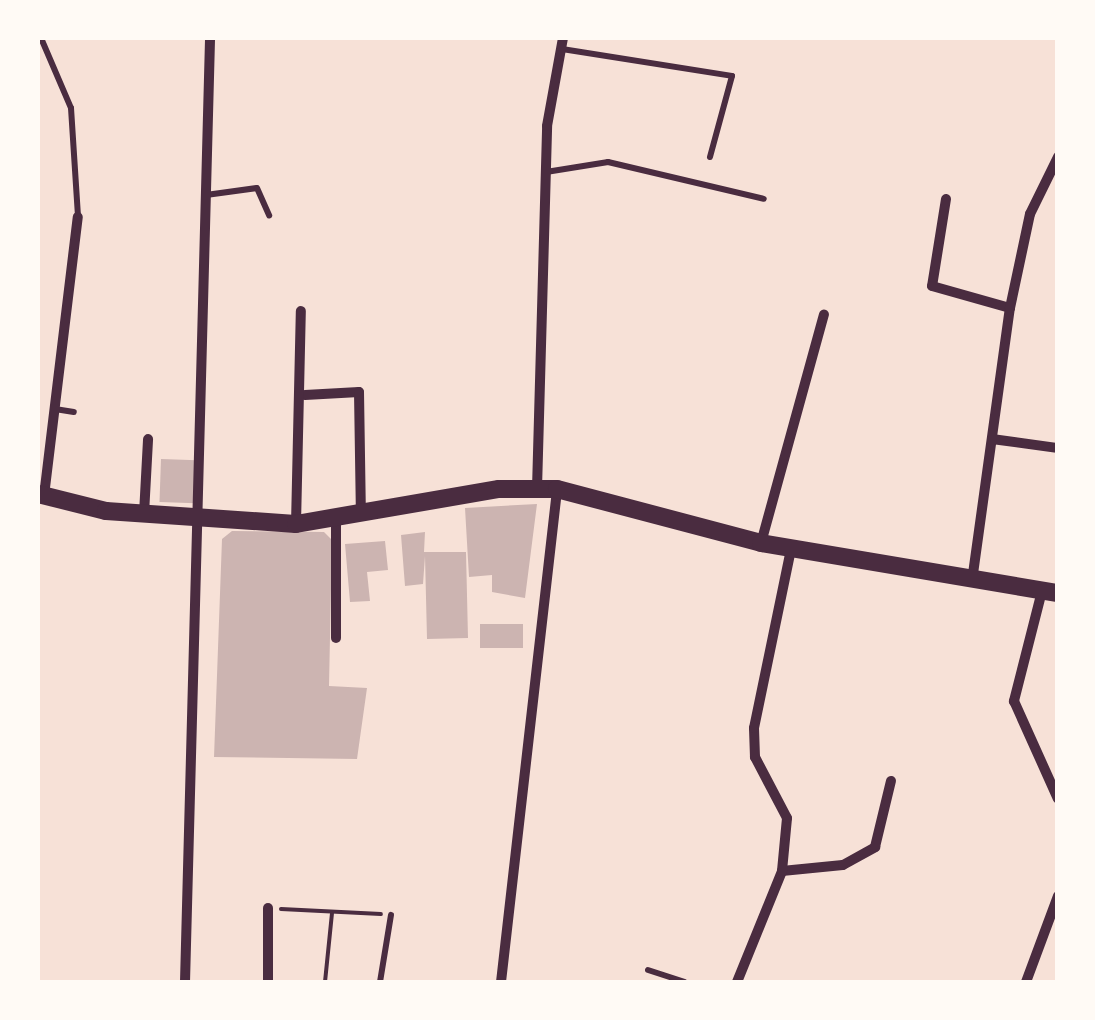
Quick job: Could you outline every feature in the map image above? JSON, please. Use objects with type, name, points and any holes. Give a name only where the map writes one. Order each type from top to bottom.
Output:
[{"type":"main road","points":[[41,495],[144,514],[296,524],[499,488],[557,489],[792,549],[1050,592]]},
{"type":"street","points":[[185,982],[203,518],[210,38]]},
{"type":"street","points":[[536,489],[546,172],[562,43]]},
{"type":"street","points":[[972,582],[1010,308],[1030,214],[1058,157]]},
{"type":"street","points":[[946,199],[932,286],[1010,308]]},
{"type":"street","points":[[41,495],[78,217]]},
{"type":"street","points":[[296,524],[304,395],[301,312]]},
{"type":"street","points":[[760,542],[824,315]]},
{"type":"street","points":[[304,395],[359,392],[360,514]]},
{"type":"street","points":[[144,514],[148,439]]},
{"type":"street","points":[[992,439],[1058,448]]},
{"type":"street","points":[[502,982],[557,489]]},
{"type":"street","points":[[336,517],[336,638]]},
{"type":"street","points":[[737,982],[782,871],[788,818],[755,757],[754,728],[792,549]]},
{"type":"street","points":[[1050,592],[1014,702],[1058,799]]},
{"type":"street","points":[[782,871],[843,865],[875,847],[891,781]]},
{"type":"street","points":[[1026,982],[1058,896]]},
{"type":"street","points":[[268,908],[268,982]]},
{"type":"lane","points":[[41,38],[72,108],[78,217]]},
{"type":"lane","points":[[562,43],[732,76],[710,158]]},
{"type":"lane","points":[[546,172],[608,162],[764,199]]},
{"type":"lane","points":[[205,195],[258,188],[269,215]]},
{"type":"lane","points":[[55,409],[74,412]]},
{"type":"lane","points":[[380,982],[391,915]]},
{"type":"lane","points":[[648,970],[684,982]]},
{"type":"path","points":[[268,908],[391,915]]},
{"type":"path","points":[[325,982],[332,911]]},
{"type":"building","points":[[161,459],[197,460],[195,503],[159,502]]},
{"type":"building","points":[[537,504],[525,598],[492,592],[492,575],[469,577],[465,508]]},
{"type":"building","points":[[232,531],[324,532],[332,540],[329,686],[367,688],[357,759],[214,757],[222,539]]},
{"type":"building","points":[[425,532],[424,552],[466,552],[468,638],[427,639],[425,556],[423,584],[405,586],[401,535]]},
{"type":"building","points":[[385,541],[388,570],[367,572],[370,601],[350,602],[345,544]]},
{"type":"building","points":[[480,624],[523,624],[523,648],[480,648]]}]
